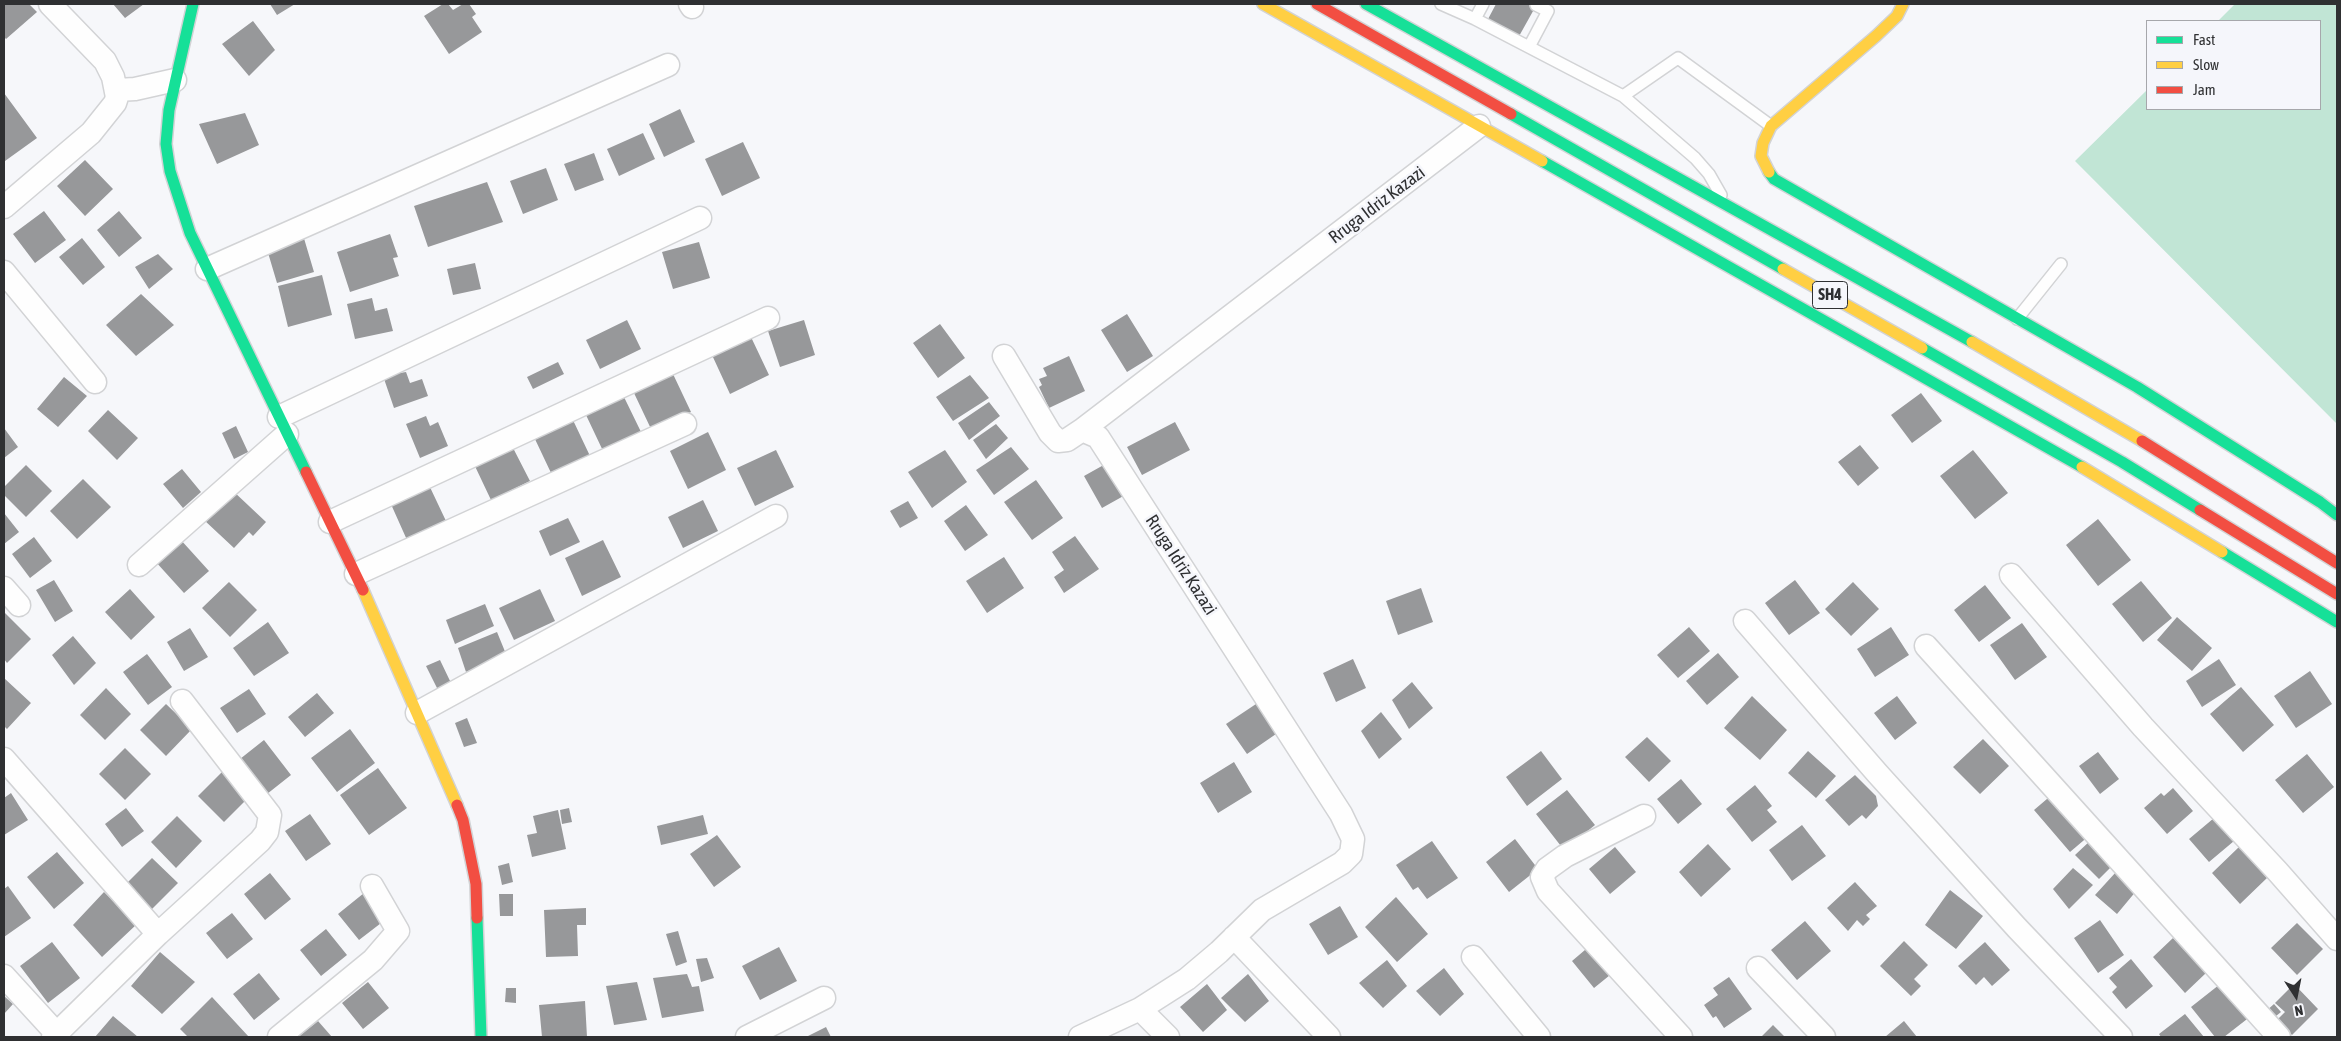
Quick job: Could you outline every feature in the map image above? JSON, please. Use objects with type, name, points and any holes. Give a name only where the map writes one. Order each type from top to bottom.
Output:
[{"type":"main road","points":[[193,4],[145,86],[168,110],[167,135],[170,171],[176,198],[208,269],[356,574],[463,820],[470,852],[478,916],[478,988],[481,1037]]},
{"type":"main road","points":[[1262,4],[2042,443],[2337,622]]},
{"type":"main road","name":"SH4","points":[[1318,4],[2114,457],[2337,594]]},
{"type":"main road","name":"SH4","points":[[1366,4],[1902,302],[2136,437],[2337,563]]},
{"type":"main road","points":[[1903,4],[1897,16],[1876,36],[1771,126],[1763,143],[1762,156],[1766,168],[1774,179],[2145,392],[2320,502],[2337,515]]},
{"type":"street","points":[[50,4],[104,61],[114,77],[145,86]]},
{"type":"street","points":[[208,269],[668,65]]},
{"type":"street","points":[[4,206],[92,133],[115,103],[145,86]]},
{"type":"street","name":"Rruga Idriz Kazazi","points":[[1080,1037],[1140,1009],[1187,979],[1219,952],[1262,910],[1323,872],[1342,863],[1351,854],[1354,839],[1341,814],[1098,437],[1082,430],[1479,126]]},
{"type":"street","points":[[139,565],[283,425],[700,218]]},
{"type":"street","points":[[4,272],[95,382]]},
{"type":"street","points":[[330,522],[768,318]]},
{"type":"street","points":[[1004,356],[1050,434],[1058,441],[1067,440],[1082,430]]},
{"type":"street","points":[[356,574],[685,424]]},
{"type":"street","points":[[417,713],[776,516]]},
{"type":"street","points":[[2011,575],[2143,727],[2278,872],[2337,939]]},
{"type":"street","points":[[4,588],[19,605]]},
{"type":"street","points":[[1745,621],[1871,766],[2010,921],[2121,1037]]},
{"type":"street","points":[[1926,646],[2279,1037]]},
{"type":"street","points":[[4,976],[55,1036],[158,934],[260,841],[267,832],[270,815],[182,701]]},
{"type":"street","points":[[4,758],[158,934]]},
{"type":"street","points":[[1644,816],[1565,856],[1547,869],[1542,877],[1548,891],[1681,1037]]},
{"type":"street","points":[[279,1037],[373,960],[398,931],[372,886]]},
{"type":"street","points":[[1234,937],[1329,1037]]},
{"type":"street","points":[[1473,957],[1540,1037]]},
{"type":"street","points":[[1758,968],[1824,1037]]},
{"type":"street","points":[[747,1037],[824,998]]},
{"type":"street","points":[[1140,1009],[1168,1037]]},
{"type":"lane","points":[[1441,4],[1471,17],[1623,96],[1695,158],[1709,174],[1724,203]]},
{"type":"lane","points":[[1471,17],[1484,4]]},
{"type":"lane","points":[[1529,47],[1548,11],[1536,6]]},
{"type":"lane","points":[[1623,96],[1678,58],[1771,126]]},
{"type":"lane","points":[[2017,319],[2061,264]]},
{"type":"green space","points":[[2235,4],[2337,4],[2337,424],[2075,161],[2146,91],[2146,110],[2321,110],[2321,20],[2219,20]]},
{"type":"building","points":[[4,4],[29,4],[37,12],[6,39],[4,37]]},
{"type":"building","points":[[113,4],[144,4],[125,18]]},
{"type":"building","points":[[270,4],[295,4],[277,15]]},
{"type":"building","points":[[443,4],[448,4],[453,10],[463,4],[469,4],[476,14],[472,17],[482,32],[449,54],[424,16]]},
{"type":"building","points":[[1496,4],[1537,4],[1518,38],[1487,21]]},
{"type":"building","points":[[253,21],[275,50],[249,76],[222,44]]},
{"type":"building","points":[[4,93],[37,138],[5,161],[4,159]]},
{"type":"building","points":[[680,109],[695,142],[664,157],[649,124]]},
{"type":"building","points":[[245,113],[259,145],[217,164],[199,124]]},
{"type":"building","points":[[643,133],[655,159],[619,176],[607,149]]},
{"type":"building","points":[[743,142],[760,178],[722,196],[705,159]]},
{"type":"building","points":[[594,153],[604,180],[575,191],[564,164]]},
{"type":"building","points":[[85,160],[113,189],[85,216],[57,186]]},
{"type":"building","points":[[546,168],[558,200],[523,214],[510,181]]},
{"type":"building","points":[[487,182],[503,222],[428,247],[414,206]]},
{"type":"building","points":[[44,211],[66,240],[35,263],[13,234]]},
{"type":"building","points":[[119,211],[142,238],[119,257],[97,230]]},
{"type":"building","points":[[390,234],[398,257],[393,258],[399,276],[350,292],[337,252]]},
{"type":"building","points":[[303,235],[314,272],[277,283],[266,246]]},
{"type":"building","points":[[82,238],[105,267],[83,285],[59,257]]},
{"type":"building","points":[[699,242],[710,278],[673,289],[662,252]]},
{"type":"building","points":[[158,254],[173,269],[149,289],[135,267]]},
{"type":"building","points":[[475,263],[481,289],[453,295],[447,269]]},
{"type":"building","points":[[322,275],[332,315],[288,327],[278,286]]},
{"type":"building","points":[[141,294],[174,325],[136,356],[106,325]]},
{"type":"building","points":[[372,298],[375,311],[387,308],[393,331],[355,339],[347,304]]},
{"type":"building","points":[[1127,314],[1153,356],[1127,372],[1101,330]]},
{"type":"building","points":[[627,320],[641,349],[600,369],[586,340]]},
{"type":"building","points":[[804,320],[815,355],[780,367],[768,331]]},
{"type":"building","points":[[940,324],[965,358],[938,378],[913,343]]},
{"type":"building","points":[[751,337],[769,375],[730,394],[712,355]]},
{"type":"building","points":[[1069,356],[1085,391],[1049,408],[1039,387],[1042,385],[1039,379],[1047,376],[1043,368]]},
{"type":"building","points":[[558,362],[564,374],[533,389],[527,377]]},
{"type":"building","points":[[398,368],[400,373],[406,372],[410,383],[422,379],[428,396],[394,408],[382,373]]},
{"type":"building","points":[[673,374],[691,412],[652,431],[634,393]]},
{"type":"building","points":[[970,375],[989,398],[953,421],[936,397]]},
{"type":"building","points":[[64,377],[87,396],[58,427],[37,409]]},
{"type":"building","points":[[1921,393],[1942,421],[1912,443],[1891,415]]},
{"type":"building","points":[[624,397],[642,434],[604,453],[586,415]]},
{"type":"building","points":[[989,402],[1000,416],[969,440],[958,423]]},
{"type":"building","points":[[108,410],[138,438],[117,460],[88,431]]},
{"type":"building","points":[[426,416],[430,426],[438,422],[448,446],[420,458],[406,424]]},
{"type":"building","points":[[572,418],[590,456],[552,475],[534,437]]},
{"type":"building","points":[[1175,422],[1190,450],[1142,475],[1127,447]]},
{"type":"building","points":[[996,424],[1008,438],[986,459],[973,440]]},
{"type":"building","points":[[236,426],[248,452],[234,459],[222,433]]},
{"type":"building","points":[[4,428],[18,447],[4,458]]},
{"type":"building","points":[[708,432],[726,470],[688,489],[670,451]]},
{"type":"building","points":[[511,444],[530,481],[491,500],[473,462]]},
{"type":"building","points":[[1860,445],[1879,468],[1858,486],[1838,462]]},
{"type":"building","points":[[1011,447],[1029,469],[994,495],[976,470]]},
{"type":"building","points":[[776,450],[794,487],[755,506],[737,468]]},
{"type":"building","points":[[945,450],[967,482],[932,508],[908,472]]},
{"type":"building","points":[[1973,450],[2008,493],[1975,519],[1940,476]]},
{"type":"building","points":[[1109,462],[1127,494],[1102,508],[1084,476]]},
{"type":"building","points":[[26,465],[52,491],[26,517],[4,495],[4,487]]},
{"type":"building","points":[[182,469],[201,492],[183,508],[163,484]]},
{"type":"building","points":[[83,479],[111,507],[77,539],[50,511]]},
{"type":"building","points":[[1036,480],[1063,518],[1032,540],[1004,502]]},
{"type":"building","points":[[428,483],[446,521],[407,540],[390,502]]},
{"type":"building","points":[[232,490],[266,522],[253,536],[249,532],[234,548],[204,520]]},
{"type":"building","points":[[703,500],[718,531],[683,548],[668,517]]},
{"type":"building","points":[[908,501],[918,518],[900,528],[890,511]]},
{"type":"building","points":[[966,505],[988,535],[965,551],[944,521]]},
{"type":"building","points":[[4,513],[19,532],[4,544]]},
{"type":"building","points":[[568,518],[580,542],[550,556],[539,531]]},
{"type":"building","points":[[2098,519],[2131,560],[2098,586],[2066,545]]},
{"type":"building","points":[[1075,536],[1099,569],[1064,593],[1054,577],[1064,570],[1052,552]]},
{"type":"building","points":[[34,537],[52,561],[30,578],[12,554]]},
{"type":"building","points":[[180,539],[209,571],[184,593],[155,561]]},
{"type":"building","points":[[603,540],[621,577],[582,596],[565,558]]},
{"type":"building","points":[[1004,557],[1024,588],[987,613],[966,581]]},
{"type":"building","points":[[54,580],[73,611],[55,622],[36,590]]},
{"type":"building","points":[[1795,580],[1820,613],[1789,635],[1765,603]]},
{"type":"building","points":[[2141,581],[2172,618],[2143,642],[2112,604]]},
{"type":"building","points":[[229,582],[257,610],[230,637],[202,608]]},
{"type":"building","points":[[1853,582],[1879,609],[1851,636],[1825,609]]},
{"type":"building","points":[[1985,585],[2011,618],[1979,642],[1954,610]]},
{"type":"building","points":[[1421,588],[1433,622],[1398,635],[1386,601]]},
{"type":"building","points":[[130,589],[155,617],[131,640],[105,612]]},
{"type":"building","points":[[540,589],[555,621],[514,640],[499,608]]},
{"type":"building","points":[[485,604],[494,626],[455,644],[446,620]]},
{"type":"building","points":[[4,612],[31,639],[7,663],[4,659]]},
{"type":"building","points":[[2177,617],[2212,648],[2192,671],[2157,640]]},
{"type":"building","points":[[268,622],[289,653],[254,676],[233,648]]},
{"type":"building","points":[[2022,623],[2047,657],[2015,680],[1990,645]]},
{"type":"building","points":[[1689,627],[1710,651],[1678,678],[1657,655]]},
{"type":"building","points":[[1891,627],[1909,655],[1875,677],[1857,649]]},
{"type":"building","points":[[190,628],[208,657],[184,671],[167,642]]},
{"type":"building","points":[[497,632],[506,654],[466,672],[458,648]]},
{"type":"building","points":[[73,636],[96,663],[74,685],[52,655]]},
{"type":"building","points":[[1718,653],[1739,677],[1707,705],[1686,681]]},
{"type":"building","points":[[147,654],[172,687],[148,705],[123,672]]},
{"type":"building","points":[[1353,659],[1366,688],[1336,702],[1323,673]]},
{"type":"building","points":[[2219,659],[2236,685],[2202,707],[2186,681]]},
{"type":"building","points":[[440,660],[451,683],[438,690],[426,666]]},
{"type":"building","points":[[2310,671],[2332,704],[2296,728],[2274,696]]},
{"type":"building","points":[[4,678],[31,703],[7,729],[4,726]]},
{"type":"building","points":[[1412,682],[1433,708],[1409,729],[1392,700]]},
{"type":"building","points":[[2241,687],[2274,725],[2243,752],[2210,714]]},
{"type":"building","points":[[106,688],[131,714],[105,740],[80,715]]},
{"type":"building","points":[[249,689],[266,714],[237,733],[220,708]]},
{"type":"building","points":[[317,693],[334,713],[305,737],[288,717]]},
{"type":"building","points":[[1752,696],[1787,730],[1760,760],[1724,728]]},
{"type":"building","points":[[1897,696],[1917,723],[1895,740],[1874,713]]},
{"type":"building","points":[[166,704],[192,729],[166,756],[140,730]]},
{"type":"building","points":[[1256,704],[1276,734],[1247,754],[1226,724]]},
{"type":"building","points":[[1381,712],[1402,739],[1379,759],[1361,731]]},
{"type":"building","points":[[467,718],[477,743],[464,747],[455,723]]},
{"type":"building","points":[[350,729],[375,763],[337,792],[311,758]]},
{"type":"building","points":[[1647,737],[1671,761],[1649,782],[1625,757]]},
{"type":"building","points":[[1983,739],[2009,766],[1980,794],[1953,767]]},
{"type":"building","points":[[264,740],[291,775],[267,794],[240,759]]},
{"type":"building","points":[[125,748],[151,774],[125,800],[99,774]]},
{"type":"building","points":[[1541,751],[1562,779],[1527,806],[1506,777]]},
{"type":"building","points":[[1808,751],[1836,776],[1816,798],[1788,773]]},
{"type":"building","points":[[2098,752],[2119,779],[2100,794],[2079,766]]},
{"type":"building","points":[[2307,754],[2334,787],[2303,813],[2275,780]]},
{"type":"building","points":[[1234,762],[1252,792],[1218,813],[1200,783]]},
{"type":"building","points":[[378,768],[407,808],[369,835],[340,795]]},
{"type":"building","points":[[224,770],[250,796],[224,822],[198,796]]},
{"type":"building","points":[[1855,775],[1876,796],[1878,806],[1866,819],[1862,815],[1849,826],[1825,800]]},
{"type":"building","points":[[1681,779],[1702,804],[1678,824],[1657,799]]},
{"type":"building","points":[[1755,785],[1772,806],[1767,810],[1777,822],[1752,842],[1726,809]]},
{"type":"building","points":[[2173,788],[2193,811],[2167,834],[2144,808],[2161,793],[2164,796]]},
{"type":"building","points":[[1567,790],[1595,825],[1564,850],[1536,814]]},
{"type":"building","points":[[11,793],[28,820],[4,835],[4,798]]},
{"type":"building","points":[[2054,793],[2090,835],[2070,852],[2034,810]]},
{"type":"building","points":[[126,808],[144,831],[122,847],[105,824]]},
{"type":"building","points":[[569,808],[572,822],[562,824],[560,810]]},
{"type":"building","points":[[558,810],[566,849],[532,857],[527,835],[537,833],[533,816]]},
{"type":"building","points":[[310,814],[331,844],[306,861],[285,831]]},
{"type":"building","points":[[703,815],[708,834],[661,845],[657,826]]},
{"type":"building","points":[[177,816],[202,841],[176,868],[151,842]]},
{"type":"building","points":[[2214,818],[2234,841],[2209,862],[2189,839]]},
{"type":"building","points":[[1802,825],[1826,856],[1792,881],[1769,850]]},
{"type":"building","points":[[717,835],[741,867],[714,887],[690,854]]},
{"type":"building","points":[[1515,839],[1538,869],[1509,892],[1486,862]]},
{"type":"building","points":[[2091,840],[2114,864],[2099,879],[2075,855]]},
{"type":"building","points":[[1432,841],[1458,878],[1427,899],[1418,887],[1413,890],[1396,865]]},
{"type":"building","points":[[1708,844],[1731,869],[1701,897],[1679,872]]},
{"type":"building","points":[[1615,847],[1636,872],[1610,894],[1589,869]]},
{"type":"building","points":[[2239,847],[2267,878],[2240,904],[2212,873]]},
{"type":"building","points":[[57,852],[84,883],[54,909],[27,877]]},
{"type":"building","points":[[152,858],[178,883],[151,910],[126,884]]},
{"type":"building","points":[[509,863],[513,882],[502,885],[498,866]]},
{"type":"building","points":[[2073,868],[2093,885],[2069,909],[2053,889]]},
{"type":"building","points":[[2116,872],[2137,890],[2117,914],[2095,895]]},
{"type":"building","points":[[270,873],[291,899],[265,920],[244,894]]},
{"type":"building","points":[[1855,882],[1877,906],[1866,915],[1870,919],[1863,926],[1857,920],[1848,931],[1827,908]]},
{"type":"building","points":[[8,886],[31,918],[4,937],[4,889]]},
{"type":"building","points":[[1950,890],[1983,916],[1956,949],[1925,925]]},
{"type":"building","points":[[104,892],[137,924],[102,957],[73,925]]},
{"type":"building","points":[[364,893],[385,920],[359,940],[338,914]]},
{"type":"building","points":[[499,894],[513,894],[513,916],[500,916]]},
{"type":"building","points":[[1396,897],[1428,934],[1397,962],[1365,927]]},
{"type":"building","points":[[1340,906],[1358,937],[1328,955],[1309,924]]},
{"type":"building","points":[[586,908],[586,925],[577,925],[578,956],[546,957],[544,910]]},
{"type":"building","points":[[232,913],[253,939],[227,959],[206,933]]},
{"type":"building","points":[[2100,920],[2124,955],[2098,973],[2074,938]]},
{"type":"building","points":[[1805,921],[1831,951],[1797,980],[1771,950]]},
{"type":"building","points":[[2297,923],[2323,949],[2297,975],[2271,948]]},
{"type":"building","points":[[326,929],[347,955],[321,976],[300,950]]},
{"type":"building","points":[[678,931],[687,962],[676,966],[666,934]]},
{"type":"building","points":[[2173,938],[2206,973],[2185,993],[2153,957]]},
{"type":"building","points":[[1904,941],[1928,965],[1914,979],[1921,986],[1911,996],[1880,966]]},
{"type":"building","points":[[52,942],[80,978],[48,1003],[20,966]]},
{"type":"building","points":[[1985,942],[2010,970],[1992,986],[1984,977],[1976,985],[1958,966]]},
{"type":"building","points":[[1592,944],[1615,971],[1594,988],[1572,961]]},
{"type":"building","points":[[779,947],[797,981],[760,1000],[742,966]]},
{"type":"building","points":[[160,952],[195,982],[162,1014],[131,986]]},
{"type":"building","points":[[707,958],[714,978],[701,982],[696,959]]},
{"type":"building","points":[[2131,959],[2153,986],[2126,1009],[2112,992],[2117,987],[2109,978]]},
{"type":"building","points":[[1387,960],[1407,986],[1383,1008],[1359,983]]},
{"type":"building","points":[[1444,968],[1464,994],[1440,1016],[1416,991]]},
{"type":"building","points":[[259,973],[280,999],[254,1020],[233,994]]},
{"type":"building","points":[[687,974],[692,987],[699,986],[704,1011],[662,1018],[653,978]]},
{"type":"building","points":[[1248,974],[1269,1001],[1245,1022],[1221,998]]},
{"type":"building","points":[[1729,977],[1752,1009],[1724,1028],[1716,1016],[1713,1018],[1704,1005],[1718,995],[1713,988]]},
{"type":"building","points":[[2224,981],[2251,1016],[2224,1037],[2215,1037],[2191,1007]]},
{"type":"building","points":[[368,982],[389,1008],[363,1029],[342,1003]]},
{"type":"building","points":[[637,982],[647,1020],[614,1025],[606,986]]},
{"type":"building","points":[[1207,984],[1227,1010],[1203,1032],[1180,1007]]},
{"type":"building","points":[[2294,984],[2318,1009],[2292,1035],[2277,1020],[2285,1012],[2275,1003]]},
{"type":"building","points":[[506,988],[516,988],[516,1003],[505,1002]]},
{"type":"building","points":[[4,996],[13,1004],[4,1014]]},
{"type":"building","points":[[212,997],[249,1037],[188,1037],[180,1029]]},
{"type":"building","points":[[585,1001],[587,1037],[542,1037],[539,1005]]},
{"type":"building","points":[[2274,1004],[2281,1012],[2271,1020],[2265,1012]]},
{"type":"building","points":[[2185,1014],[2204,1037],[2161,1037],[2159,1034]]},
{"type":"building","points":[[113,1016],[138,1037],[95,1037]]},
{"type":"building","points":[[318,1021],[332,1037],[298,1037]]},
{"type":"building","points":[[1904,1021],[1917,1037],[1885,1037]]},
{"type":"building","points":[[1773,1025],[1785,1037],[1761,1037]]},
{"type":"building","points":[[826,1027],[831,1037],[806,1037]]},
{"type":"traffic: fast","points":[[193,4],[169,110],[166,144],[170,171],[190,233],[306,472]]},
{"type":"traffic: fast","points":[[1366,4],[1972,342]]},
{"type":"traffic: fast","points":[[1511,114],[1783,269]]},
{"type":"traffic: fast","points":[[1542,161],[2082,467]]},
{"type":"traffic: fast","points":[[1769,172],[1774,179],[2137,387],[2320,502],[2337,515]]},
{"type":"traffic: fast","points":[[1922,348],[2122,462],[2200,510]]},
{"type":"traffic: fast","points":[[2222,552],[2337,622]]},
{"type":"traffic: fast","points":[[477,918],[481,1037]]},
{"type":"traffic: slow","points":[[1263,4],[1542,161]]},
{"type":"traffic: slow","points":[[1769,172],[1761,156],[1763,143],[1771,126],[1876,36],[1897,16],[1903,4]]},
{"type":"traffic: slow","points":[[1783,269],[1922,348]]},
{"type":"traffic: slow","points":[[1972,342],[2142,441]]},
{"type":"traffic: slow","points":[[2082,467],[2222,552]]},
{"type":"traffic: slow","points":[[363,590],[457,805]]},
{"type":"traffic: jam","points":[[1317,4],[1511,114]]},
{"type":"traffic: jam","points":[[2142,441],[2337,563]]},
{"type":"traffic: jam","points":[[306,472],[363,590]]},
{"type":"traffic: jam","points":[[2200,510],[2337,594]]},
{"type":"traffic: jam","points":[[457,805],[463,820],[476,884],[477,918]]}]
